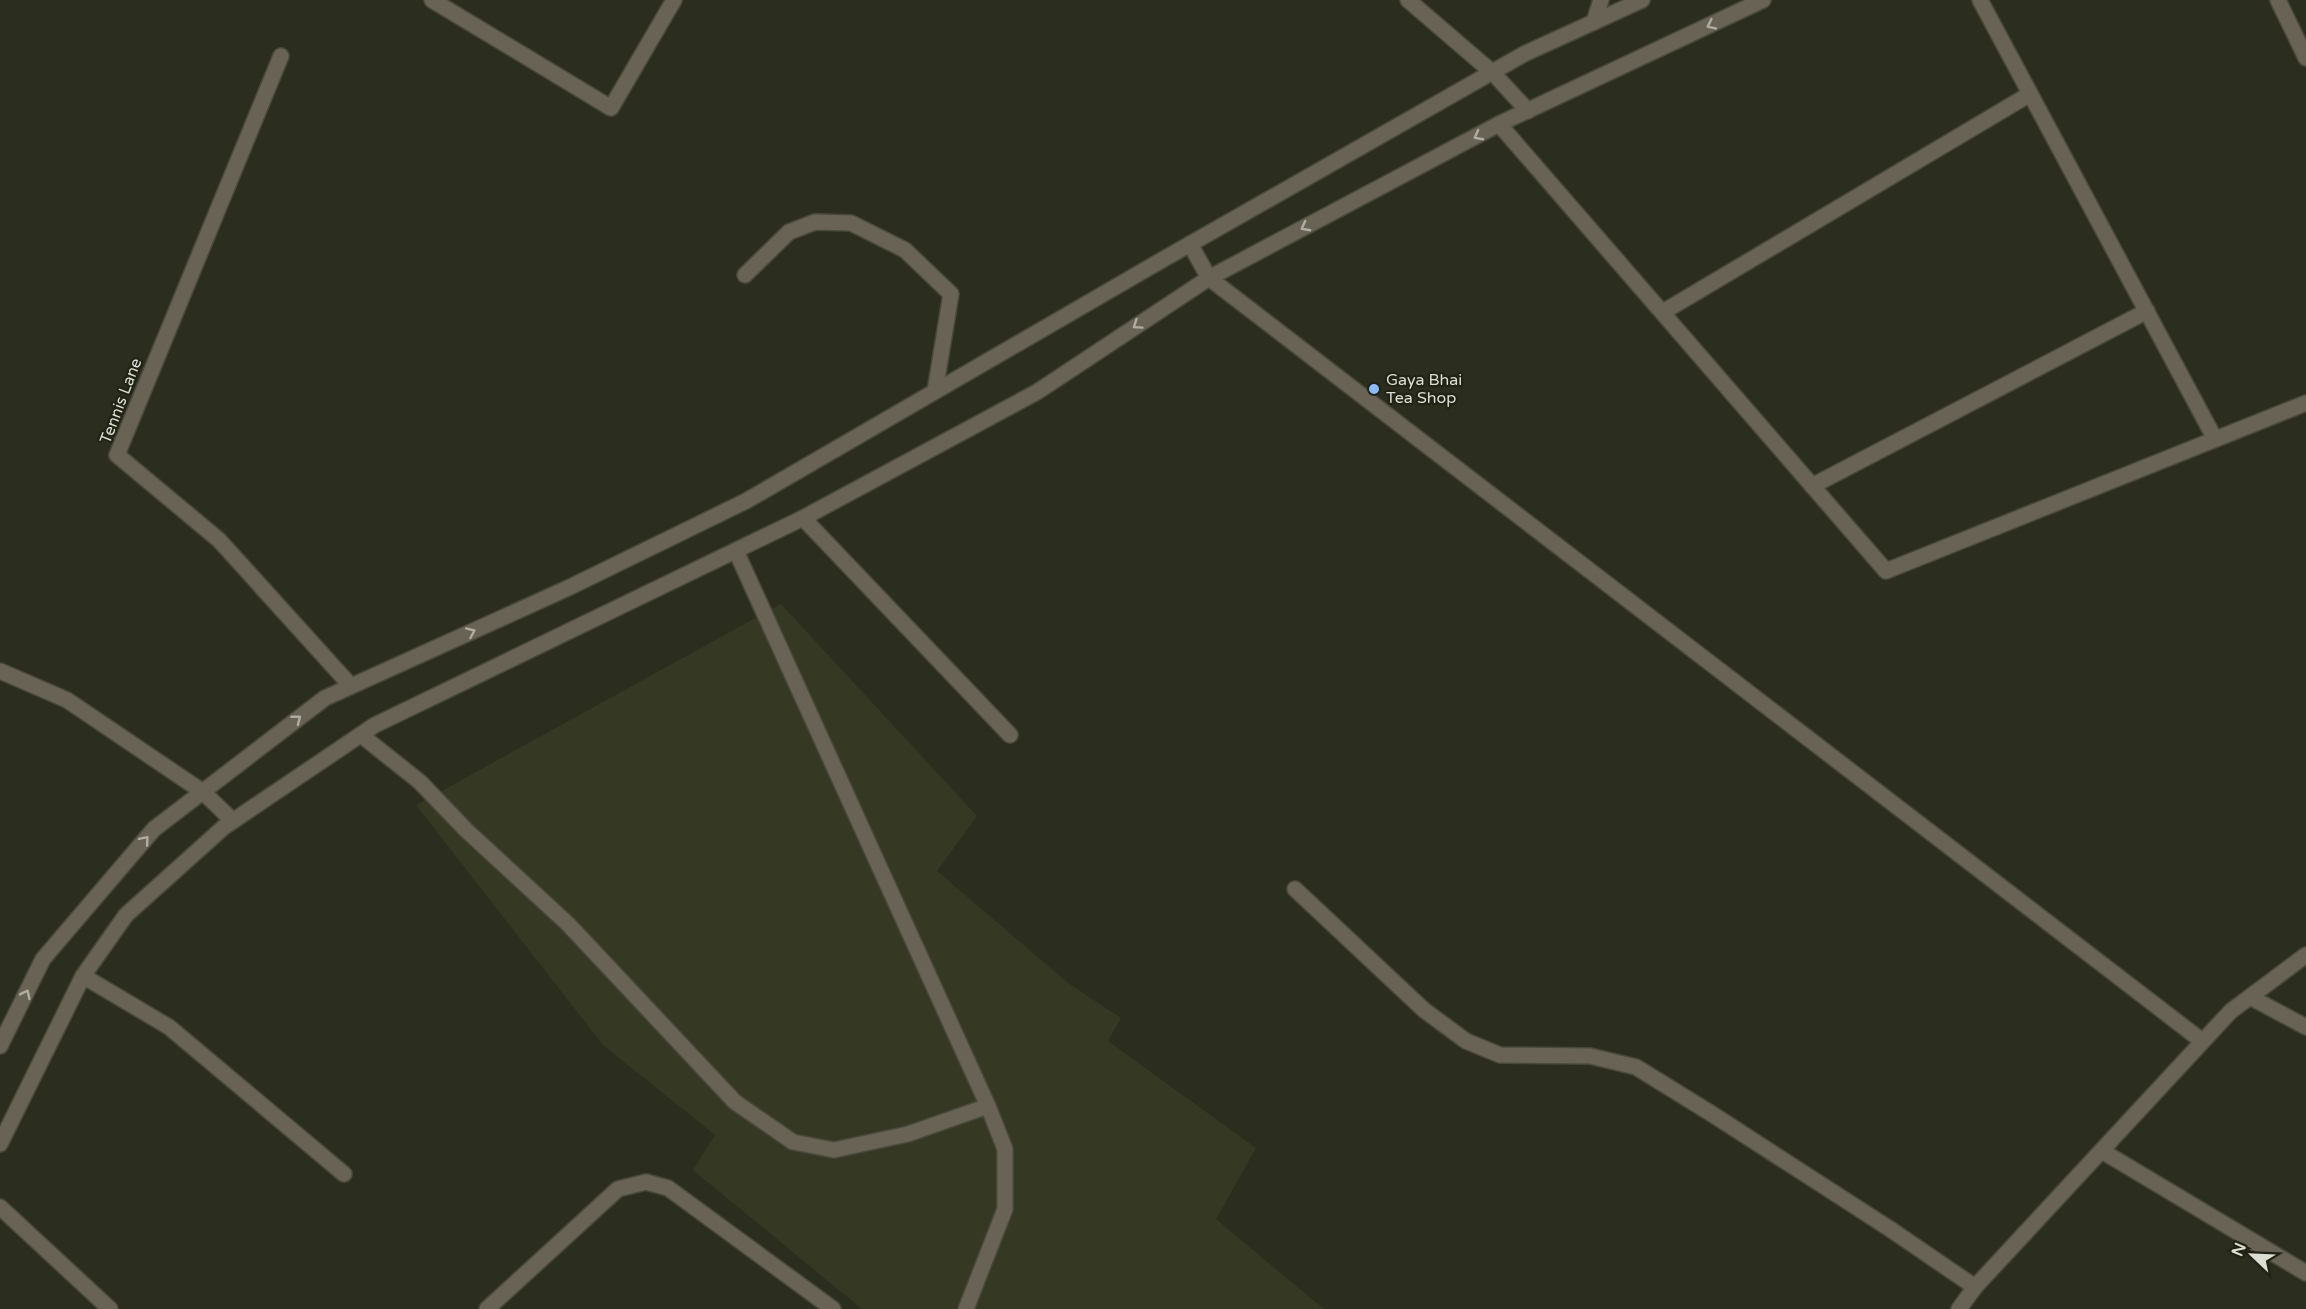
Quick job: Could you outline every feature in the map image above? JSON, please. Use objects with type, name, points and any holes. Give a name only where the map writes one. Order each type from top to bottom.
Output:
[{"type":"street","points":[[432,0],[611,108],[674,0]]},
{"type":"street","points":[[1408,0],[1493,73],[1528,111]]},
{"type":"street","points":[[1594,22],[1601,0]]},
{"type":"street","points":[[0,1046],[43,959],[154,829],[325,698],[568,588],[746,501],[1524,54],[1642,0]]},
{"type":"street","points":[[0,1144],[83,976],[126,915],[233,821],[375,725],[803,518],[1037,392],[1209,278],[1500,124],[1763,0]]},
{"type":"street","points":[[1980,0],[2215,439]]},
{"type":"street","points":[[2278,0],[2306,58]]},
{"type":"street","name":"Tennis Lane","points":[[281,56],[117,455],[219,540],[351,686]]},
{"type":"street","points":[[1663,312],[2030,94]]},
{"type":"street","points":[[1500,124],[1886,571],[2306,403]]},
{"type":"street","points":[[745,275],[789,232],[815,222],[852,223],[905,250],[951,294],[935,391]]},
{"type":"street","points":[[1190,244],[1209,278],[2202,1041]]},
{"type":"street","points":[[1812,486],[2147,311]]},
{"type":"street","points":[[803,518],[1010,735]]},
{"type":"street","points":[[736,550],[988,1106],[1005,1149],[1005,1209],[966,1309]]},
{"type":"street","points":[[0,671],[68,700],[203,792],[233,821]]},
{"type":"street","points":[[360,735],[420,782],[466,830],[568,924],[735,1102],[793,1142],[834,1150],[908,1134],[988,1106]]},
{"type":"street","points":[[1295,889],[1425,1010],[1466,1041],[1500,1055],[1590,1056],[1636,1067],[1742,1133],[1975,1287]]},
{"type":"street","points":[[1959,1309],[1975,1287],[2231,1011],[2306,955]]},
{"type":"street","points":[[83,976],[169,1027],[344,1174]]},
{"type":"street","points":[[2250,997],[2306,1027]]},
{"type":"street","points":[[2102,1151],[2306,1273]]},
{"type":"street","points":[[487,1309],[618,1189],[646,1182],[668,1188],[833,1309]]},
{"type":"street","points":[[0,1207],[111,1309]]},
{"type":"shaded area","points":[[781,604],[977,816],[937,871],[1068,983],[1121,1018],[1108,1041],[1256,1148],[1216,1219],[1324,1309],[862,1309],[693,1170],[715,1135],[603,1045],[416,805]]},
{"type":"place","name":"Gaya Bhai Tea Shop","points":[[1374,389]]}]
